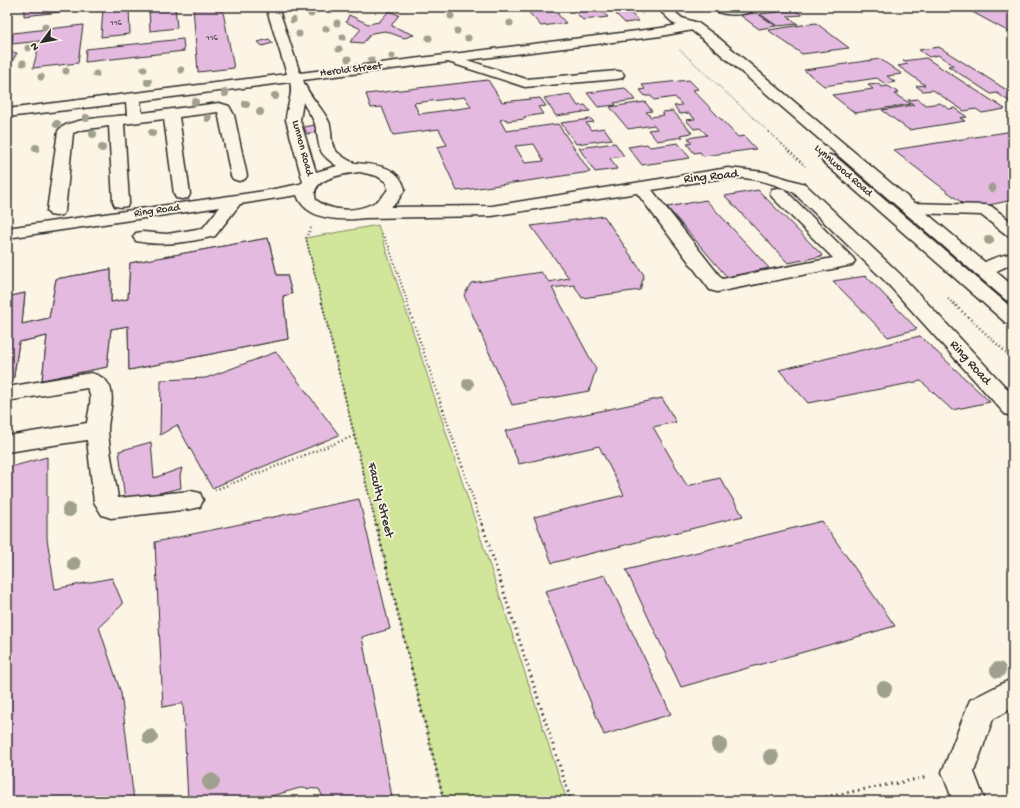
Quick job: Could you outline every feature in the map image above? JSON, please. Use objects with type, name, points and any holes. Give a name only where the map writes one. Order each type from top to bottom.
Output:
[{"type":"street","name":"Lunnon Road","points":[[272,7],[297,83],[322,123],[326,148],[331,154],[351,168]]},
{"type":"street","name":"Lynnwood Road","points":[[662,7],[678,24],[693,33],[715,42],[1013,296]]},
{"type":"street","points":[[717,7],[734,11],[745,10],[751,7]]},
{"type":"street","name":"Herold Street","points":[[7,112],[132,98],[297,83],[448,58],[661,32],[678,24]]},
{"type":"street","points":[[448,58],[525,83],[617,75]]},
{"type":"street","name":"Lunnon Road","points":[[297,83],[293,111],[309,185],[306,195],[310,204]]},
{"type":"street","points":[[132,98],[135,118]]},
{"type":"street","name":"Lynnwood Road","points":[[766,103],[1013,319]]},
{"type":"street","points":[[56,211],[66,131],[78,126],[219,107],[224,109],[227,115],[239,176]]},
{"type":"street","points":[[171,113],[182,194]]},
{"type":"street","points":[[116,121],[121,202]]},
{"type":"street","name":"Ring Road","points":[[7,234],[235,200],[309,185],[318,177],[328,172],[351,168],[368,168],[383,172],[393,179],[397,188],[409,199],[434,211]]},
{"type":"street","name":"Ring Road","points":[[310,204],[330,213],[348,215],[434,211],[468,213],[492,211],[728,173],[762,176],[782,180],[799,188],[893,278],[1013,409]]},
{"type":"street","points":[[641,187],[717,286],[846,261],[778,193]]},
{"type":"street","points":[[366,213],[379,208],[394,198],[397,188]]},
{"type":"street","points":[[142,237],[167,240],[209,232],[235,200]]},
{"type":"street","points":[[910,208],[985,210],[1013,232]]},
{"type":"street","points":[[983,271],[1013,258]]},
{"type":"street","points":[[7,394],[91,380],[99,387],[101,399],[96,430],[106,502],[111,508],[191,500]]},
{"type":"street","points":[[7,444],[96,430]]},
{"type":"street","points":[[970,801],[958,772],[981,710],[1013,692]]},
{"type":"path","name":"Faculty Street","points":[[310,204],[313,223],[306,238],[444,801]]},
{"type":"path","points":[[366,213],[378,225],[389,247],[419,342],[462,463],[526,654],[571,801]]},
{"type":"path","points":[[191,500],[354,436]]},
{"type":"path","points":[[804,801],[958,772]]},
{"type":"green space","points":[[378,225],[567,801],[444,801],[306,238]]},
{"type":"building","points":[[24,7],[78,7],[78,10],[24,16]]},
{"type":"building","points":[[78,7],[129,7],[130,34],[101,37],[103,8],[78,11]]},
{"type":"building","points":[[149,7],[175,7],[177,28],[150,31]]},
{"type":"building","points":[[193,7],[222,7],[234,68],[198,72]]},
{"type":"building","points":[[524,7],[551,7],[566,23],[541,26]]},
{"type":"building","points":[[570,7],[598,7],[608,17],[583,20]]},
{"type":"building","points":[[609,7],[624,7],[639,21],[625,23]]},
{"type":"building","points":[[963,7],[1013,7],[1002,8],[1013,14],[1013,34]]},
{"type":"building","points":[[795,10],[802,15],[787,16],[798,24],[777,26],[760,14]]},
{"type":"building","points":[[389,11],[399,15],[392,26],[414,35],[404,38],[385,31],[372,33],[363,43],[350,42],[361,29],[346,22],[349,15],[368,24],[379,22]]},
{"type":"building","points":[[757,13],[776,26],[759,29],[740,15]]},
{"type":"building","points":[[816,23],[849,48],[802,54],[768,30]]},
{"type":"building","points":[[83,25],[78,63],[33,68],[40,41],[12,44],[13,33]]},
{"type":"building","points":[[183,39],[184,51],[85,62],[86,49]]},
{"type":"building","points":[[269,39],[273,43],[262,46],[258,42]]},
{"type":"building","points":[[939,47],[1013,94],[1013,104],[997,93],[991,94],[948,66],[953,65],[938,55],[929,57],[919,50]]},
{"type":"building","points":[[7,51],[17,53],[7,70]]},
{"type":"building","points":[[926,58],[1005,109],[982,113],[976,109],[964,111],[933,90],[923,91],[916,86],[925,85],[898,66],[908,64],[903,61]]},
{"type":"building","points":[[880,59],[902,74],[887,76],[895,82],[885,84],[877,78],[824,86],[804,70]]},
{"type":"building","points":[[488,80],[502,102],[540,98],[546,106],[538,107],[543,114],[524,117],[525,119],[507,121],[506,119],[500,120],[506,131],[558,124],[590,172],[457,191],[437,147],[447,145],[439,129],[393,135],[382,107],[371,108],[366,94]],"holes":[[[465,97],[471,107],[419,114],[414,103]],[[534,144],[544,161],[525,163],[515,146]]]},
{"type":"building","points":[[689,80],[698,89],[693,90],[738,137],[744,136],[756,149],[703,156],[700,152],[694,153],[687,144],[692,143],[688,138],[707,135],[700,128],[694,129],[686,120],[695,119],[689,113],[680,114],[674,106],[682,105],[675,97],[654,100],[651,96],[645,96],[640,90],[645,89],[642,85]]},
{"type":"building","points":[[878,84],[882,87],[888,86],[899,93],[894,94],[911,104],[855,113],[832,95],[873,89],[868,85]]},
{"type":"building","points":[[625,88],[635,100],[614,103],[616,105],[598,107],[587,93]]},
{"type":"building","points":[[570,94],[578,106],[585,105],[590,111],[556,116],[544,98]]},
{"type":"building","points":[[918,99],[926,105],[940,103],[949,109],[954,108],[967,117],[960,118],[965,121],[909,130],[882,110],[914,105],[908,100]]},
{"type":"building","points":[[645,102],[652,111],[646,112],[651,117],[664,115],[662,112],[673,111],[692,133],[680,135],[683,137],[657,141],[648,130],[657,129],[654,125],[628,129],[610,107]]},
{"type":"building","points":[[591,119],[594,122],[586,123],[591,130],[604,128],[612,139],[576,144],[561,123]]},
{"type":"building","points":[[315,125],[318,132],[307,134],[304,127]]},
{"type":"building","points":[[1013,131],[1013,200],[970,209],[893,150]]},
{"type":"building","points":[[615,143],[624,156],[610,158],[617,169],[595,172],[579,148]]},
{"type":"building","points":[[678,143],[690,158],[642,165],[628,147],[647,144],[650,147]]},
{"type":"building","points":[[758,190],[823,256],[788,263],[725,196]]},
{"type":"building","points":[[706,200],[769,268],[727,277],[667,207]]},
{"type":"building","points":[[604,216],[644,275],[640,290],[582,298],[574,285],[552,288],[596,369],[589,391],[512,405],[464,295],[471,283],[541,272],[549,282],[569,278],[531,226]]},
{"type":"building","points":[[268,238],[277,275],[287,275],[292,294],[283,296],[288,339],[129,370],[128,326],[111,329],[107,367],[42,380],[47,336],[19,342],[13,382],[7,383],[7,297],[25,293],[22,324],[49,318],[56,279],[111,269],[111,302],[128,299],[130,263]]},
{"type":"building","points":[[268,238],[277,275],[287,275],[292,294],[283,296],[288,339],[129,370],[128,326],[111,329],[107,367],[42,380],[47,336],[19,342],[13,382],[7,383],[7,297],[25,293],[22,324],[49,318],[56,279],[111,269],[111,302],[128,299],[130,263]]},
{"type":"building","points":[[866,276],[917,329],[888,337],[833,281]]},
{"type":"building","points":[[920,336],[990,402],[952,410],[921,381],[808,403],[779,370]]},
{"type":"building","points":[[276,352],[339,435],[212,488],[177,425],[160,435],[161,380],[206,378]]},
{"type":"building","points":[[662,398],[676,422],[653,427],[687,486],[720,478],[743,516],[552,563],[534,517],[624,495],[599,446],[519,464],[505,431]]},
{"type":"building","points":[[151,442],[154,478],[182,468],[180,476],[181,488],[125,501],[119,451]]},
{"type":"building","points":[[47,457],[47,539],[55,589],[112,578],[123,604],[99,627],[121,693],[134,801],[7,801],[7,468]]},
{"type":"building","points":[[359,499],[390,629],[362,637],[392,797],[375,801],[325,801],[319,789],[300,788],[254,801],[188,801],[183,703],[163,707],[155,542]]},
{"type":"building","points":[[822,521],[895,626],[681,687],[626,570]]},
{"type":"building","points":[[605,575],[671,714],[604,735],[545,591]]}]
